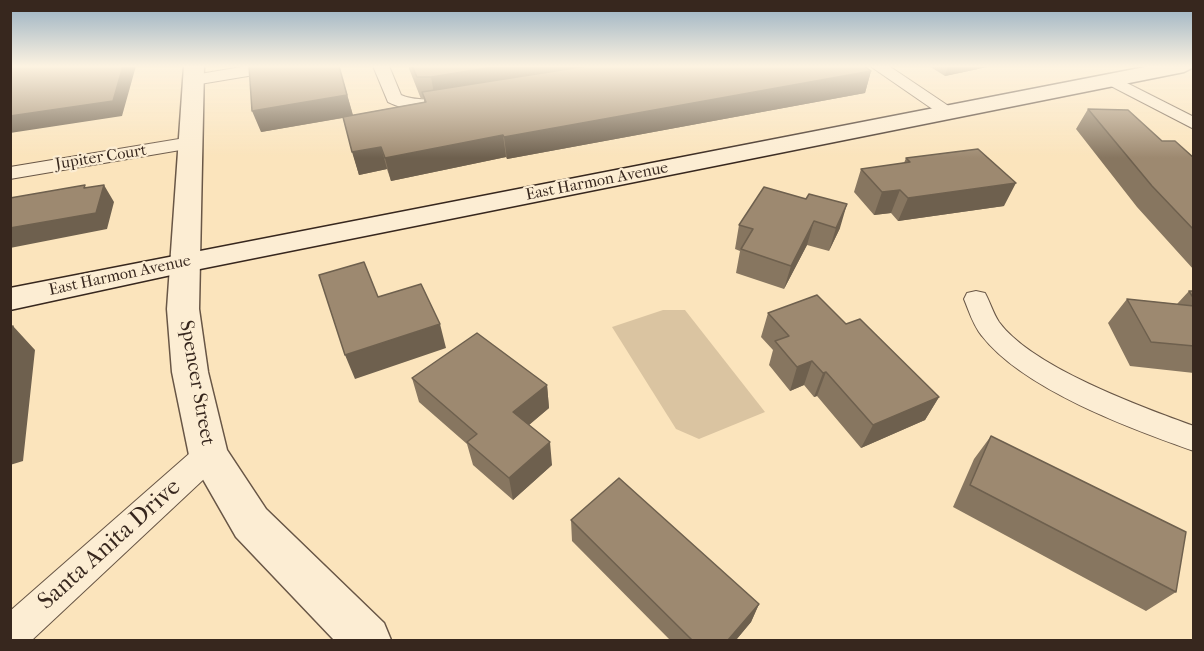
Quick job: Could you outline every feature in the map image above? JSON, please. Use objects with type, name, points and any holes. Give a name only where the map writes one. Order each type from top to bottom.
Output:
[{"type":"main road","name":"Spencer Street","points":[[193,96],[183,309],[190,372],[209,455],[251,523],[367,640]]},
{"type":"main road","name":"East Harmon Avenue","points":[[10,299],[185,262],[1032,96]]},
{"type":"street","points":[[393,96],[410,106],[458,103]]},
{"type":"street","points":[[926,96],[950,112]]},
{"type":"street","points":[[1142,96],[1194,124]]},
{"type":"street","name":"Jupiter Court","points":[[10,173],[191,143]]},
{"type":"street","points":[[976,299],[992,331],[1039,368],[1121,412],[1194,440]]},
{"type":"street","name":"Santa Anita Drive","points":[[10,636],[209,455]]},
{"type":"shaded area","points":[[663,310],[685,310],[765,412],[699,439],[676,429],[612,327]]},
{"type":"building","points":[[10,96],[114,96],[113,101],[10,116]]},
{"type":"building","points":[[251,96],[339,96],[252,111]]},
{"type":"building","points":[[424,96],[730,96],[504,137],[503,135],[385,158],[381,147],[352,152],[343,117],[426,102]]},
{"type":"building","points":[[1088,109],[1128,110],[1162,141],[1175,141],[1194,158],[1194,230],[1152,186]]},
{"type":"building","points":[[978,149],[1016,183],[908,198],[900,190],[882,192],[861,169],[910,162],[906,158]]},
{"type":"building","points":[[85,185],[84,188],[104,185],[96,213],[10,228],[10,198]]},
{"type":"building","points":[[764,187],[806,199],[809,194],[847,204],[836,228],[814,221],[791,266],[741,249],[753,229],[739,225]]},
{"type":"building","points":[[364,262],[378,297],[421,284],[440,324],[345,355],[319,275]]},
{"type":"building","points":[[817,295],[846,324],[860,319],[939,397],[873,425],[826,372],[823,373],[812,361],[797,367],[775,341],[789,336],[768,313]]},
{"type":"building","points":[[1127,299],[1194,306],[1194,346],[1151,342]]},
{"type":"building","points":[[13,326],[10,345],[10,327]]},
{"type":"building","points":[[477,333],[547,385],[513,412],[550,442],[509,478],[467,442],[477,434],[412,378]]},
{"type":"building","points":[[991,436],[1186,532],[1176,592],[970,485]]},
{"type":"building","points":[[619,478],[759,604],[728,640],[692,640],[571,520]]}]
